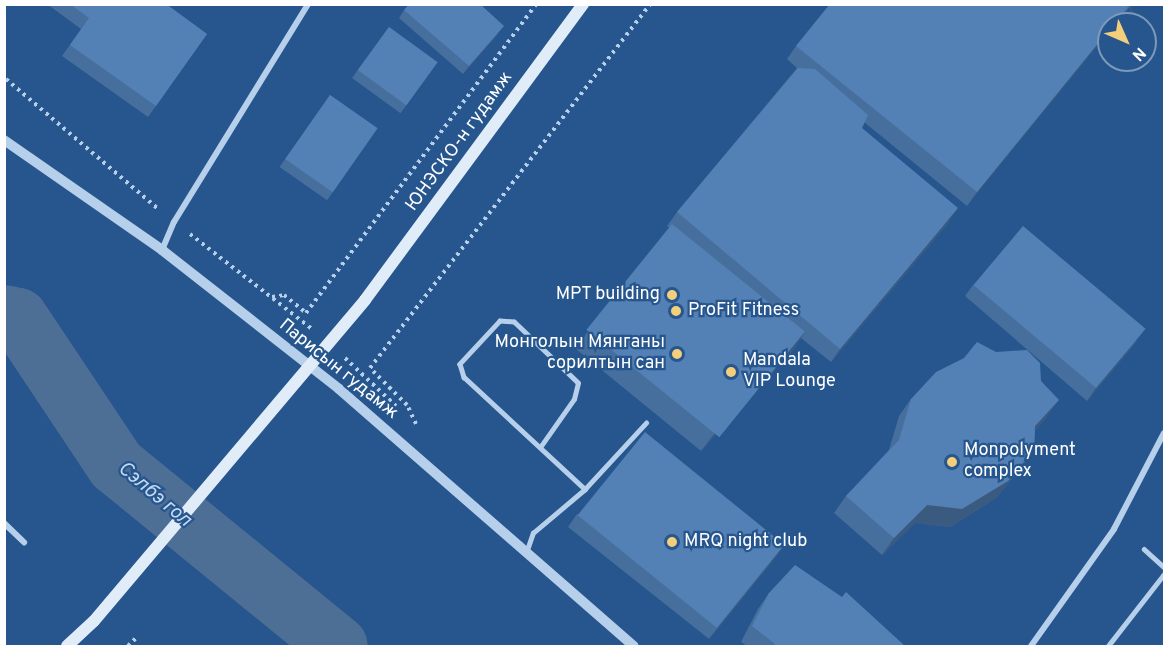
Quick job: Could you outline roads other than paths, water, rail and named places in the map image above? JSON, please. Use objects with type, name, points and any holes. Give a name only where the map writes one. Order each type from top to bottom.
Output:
[{"type":"main road","name":"ЮНЭСКО-н гудамж","points":[[67,646],[94,621],[365,300],[583,4]]},
{"type":"street","points":[[162,250],[174,222],[308,4]]},
{"type":"street","name":"Парисын гудамж","points":[[4,140],[162,250],[339,389],[634,646]]},
{"type":"street","points":[[1031,646],[1114,529],[1164,433]]},
{"type":"street","points":[[4,523],[24,543]]},
{"type":"lane","points":[[541,446],[574,399],[578,383],[514,322],[500,321],[460,364],[464,377],[585,489]]},
{"type":"lane","points":[[526,553],[533,532],[585,489],[646,423]]},
{"type":"lane","points":[[1144,549],[1164,567]]},
{"type":"lane","points":[[1108,646],[1164,574]]},
{"type":"waterway","name":"Сэлбэ гол","points":[[4,315],[18,318],[116,465],[338,646]]},
{"type":"place","name":"MPT building","points":[[672,295]]},
{"type":"place","name":"ProFit Fitness","points":[[676,311]]},
{"type":"place","name":"Монголын Мянганы сорилтын сан","points":[[677,354]]},
{"type":"place","name":"Mandala VIP Lounge","points":[[731,372]]},
{"type":"place","name":"Monpolyment complex","points":[[952,462]]},
{"type":"place","name":"MRQ night club","points":[[672,542]]}]
